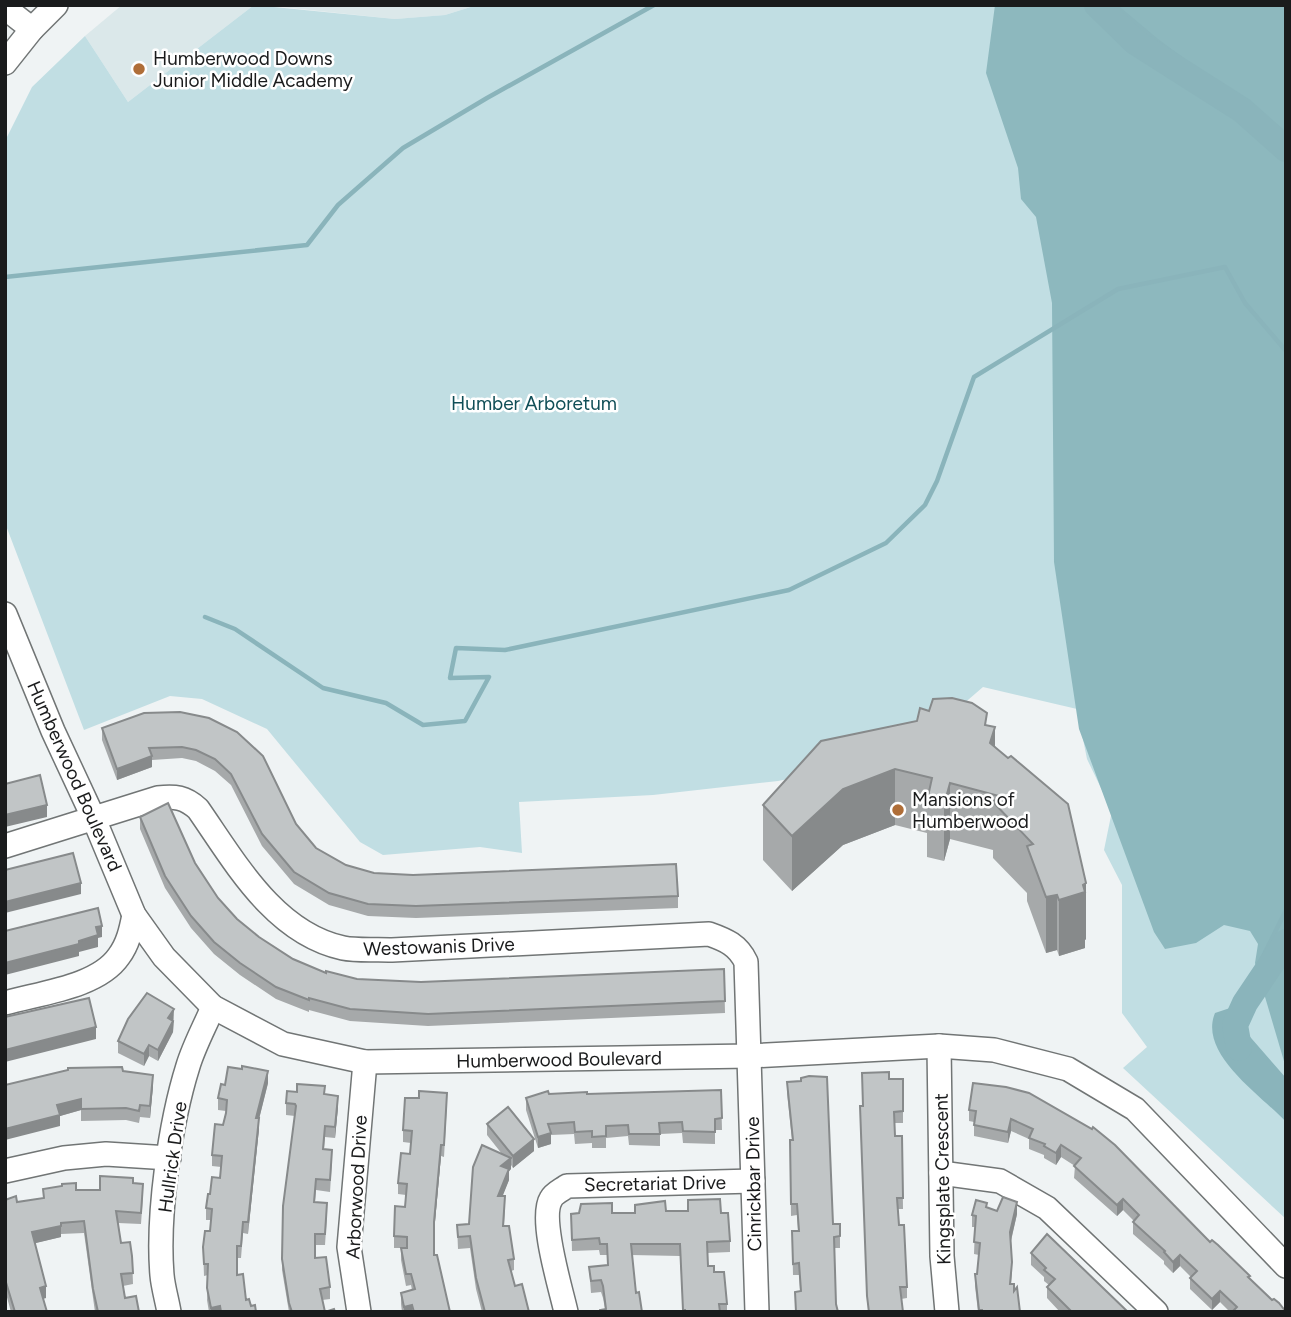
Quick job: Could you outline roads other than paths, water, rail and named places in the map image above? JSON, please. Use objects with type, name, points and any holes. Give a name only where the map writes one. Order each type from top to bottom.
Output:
[{"type":"street","points":[[5,63],[32,29],[56,5]]},
{"type":"street","points":[[5,8],[32,29]]},
{"type":"street","name":"Humberwood Boulevard","points":[[5,614],[134,915],[164,957],[213,1007],[283,1044],[365,1062],[750,1056],[939,1046],[994,1050],[1068,1069],[1135,1109],[1286,1266]]},
{"type":"street","name":"Westowanis Drive","points":[[5,846],[158,798],[176,797],[187,800],[198,809],[254,890],[282,916],[326,942],[342,948],[391,950],[709,934],[741,951],[746,962],[750,1056]]},
{"type":"street","points":[[5,1003],[97,976],[118,958],[128,939],[134,915]]},
{"type":"street","points":[[118,958],[142,954],[164,957]]},
{"type":"street","name":"Hullrick Drive","points":[[169,1312],[162,1275],[163,1211],[169,1158],[178,1102],[188,1064],[213,1007]]},
{"type":"street","name":"Kingsplate Crescent","points":[[939,1046],[942,1256],[947,1312]]},
{"type":"street","name":"Cinrickbar Drive","points":[[750,1056],[757,1312]]},
{"type":"street","name":"Arborwood Drive","points":[[359,1312],[349,1247],[365,1062]]},
{"type":"street","points":[[5,1171],[64,1158],[106,1154],[169,1158]]},
{"type":"street","points":[[941,1173],[1000,1181],[1047,1208],[1156,1312]]},
{"type":"street","name":"Secretariat Drive","points":[[566,1312],[549,1238],[548,1205],[552,1196],[567,1186],[753,1181]]},
{"type":"waterway","points":[[5,277],[307,245],[338,205],[403,148],[654,5]]},
{"type":"waterway","points":[[1097,5],[1135,42],[1242,110],[1286,149]]},
{"type":"waterway","points":[[1114,5],[1157,41],[1232,96],[1286,148]]},
{"type":"waterway","points":[[205,617],[235,629],[323,688],[386,703],[423,725],[465,721],[489,677],[450,678],[456,648],[505,650],[789,590],[886,543],[925,505],[937,481],[974,377],[1118,289],[1225,267],[1245,303],[1286,351]]},
{"type":"waterway","points":[[1239,1005],[1286,910]]},
{"type":"waterway","points":[[1239,1048],[1235,1025],[1245,1003],[1286,942]]},
{"type":"place","name":"Humberwood Downs Junior Middle Academy","points":[[139,69]]},
{"type":"place","name":"Mansions of Humberwood","points":[[898,810]]},
{"type":"park label","name":"Humber Arboretum","points":[[534,403]]}]
